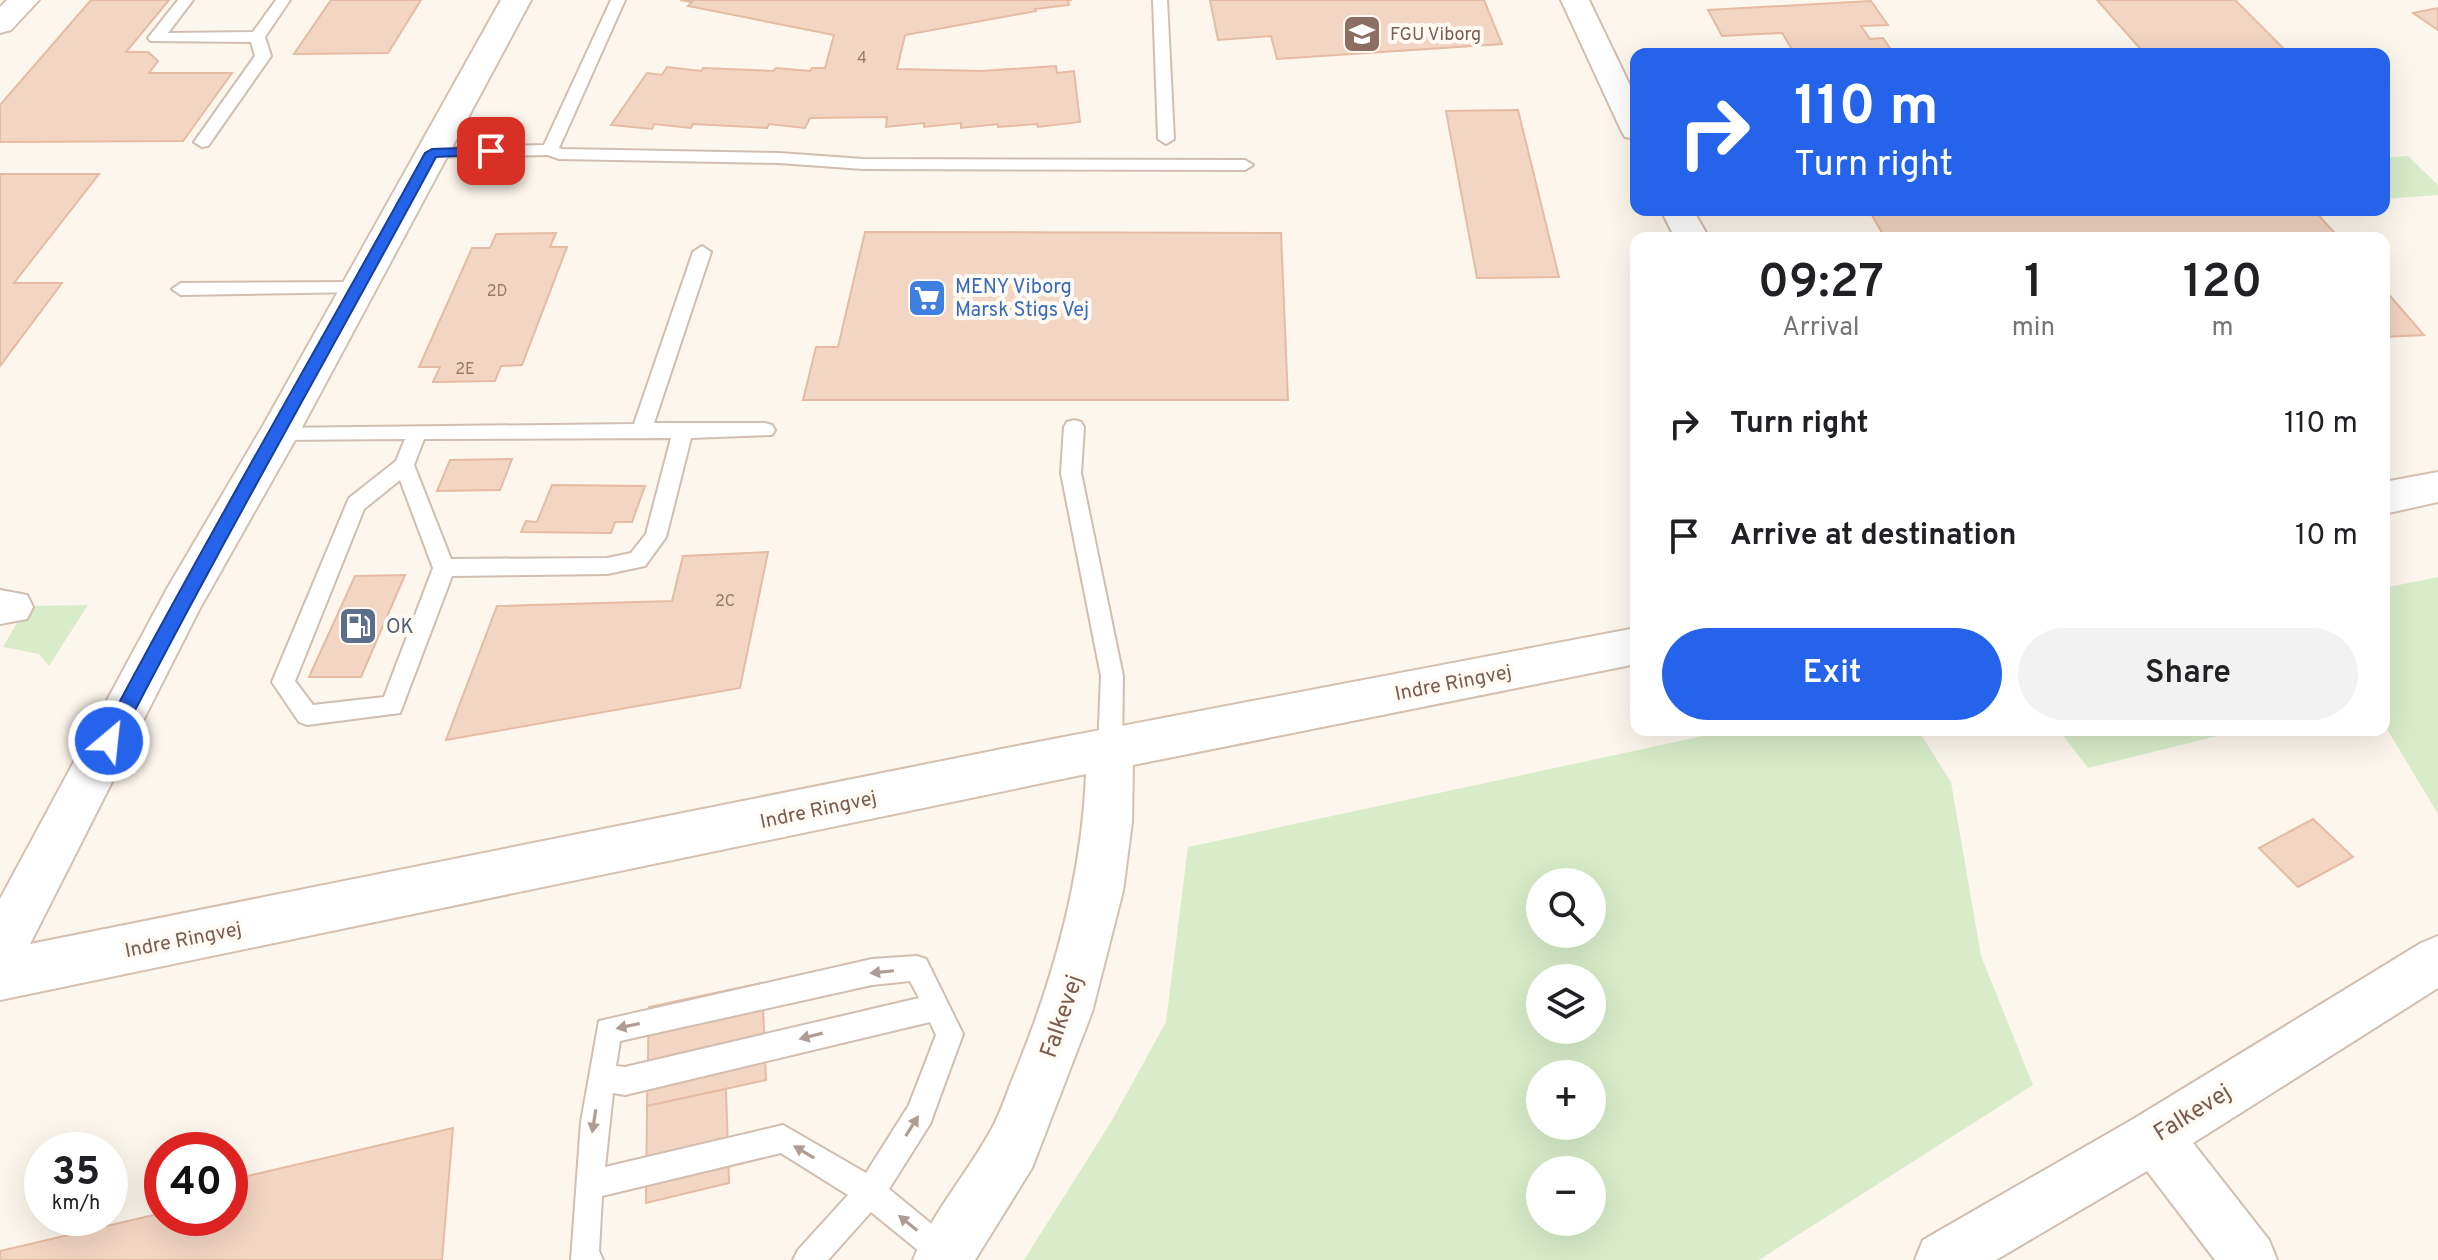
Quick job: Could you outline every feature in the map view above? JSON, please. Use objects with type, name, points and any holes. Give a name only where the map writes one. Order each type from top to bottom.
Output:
[{"type":"street","points":[[0,24],[24,0]]},
{"type":"street","points":[[0,950],[183,599],[279,433],[516,0]]},
{"type":"street","points":[[1575,0],[1630,117]]},
{"type":"street","points":[[2390,497],[2438,487]]},
{"type":"street","name":"Indre Ringvej","points":[[0,975],[1630,647]]},
{"type":"street","name":"Falkevej","points":[[944,1257],[1012,1148],[1066,1012],[1098,891],[1108,822],[1110,750]]},
{"type":"street","name":"Falkevej","points":[[1943,1260],[2154,1137],[2438,960]]},
{"type":"street","points":[[2154,1137],[2249,1260]]},
{"type":"lane","points":[[186,0],[156,38],[257,37]]},
{"type":"lane","points":[[257,37],[283,0]]},
{"type":"lane","points":[[550,150],[618,0]]},
{"type":"lane","points":[[1160,0],[1166,139]]},
{"type":"lane","points":[[202,142],[263,56],[257,37]]},
{"type":"lane","points":[[432,153],[550,150],[559,154],[779,158],[863,164],[1245,165]]},
{"type":"lane","points":[[642,430],[702,252]]},
{"type":"lane","points":[[181,289],[358,288]]},
{"type":"lane","points":[[1074,427],[1071,473],[1112,676],[1110,750]]},
{"type":"lane","points":[[444,568],[607,566],[638,560],[656,537],[683,430]]},
{"type":"lane","points":[[279,433],[765,430]]},
{"type":"lane","points":[[404,465],[444,568],[392,706],[307,715],[283,682],[356,504],[404,465],[418,431]]},
{"type":"lane","points":[[588,1260],[584,1256],[589,1185],[608,1030],[872,972],[917,968],[950,1034],[920,1114],[870,1192],[808,1260]]},
{"type":"lane","points":[[601,1078],[625,1081],[937,1007]]},
{"type":"lane","points":[[589,1185],[783,1139],[870,1192],[944,1257]]},
{"type":"green space","points":[[2408,156],[2438,185],[2438,195],[2390,199],[2390,158]]},
{"type":"green space","points":[[2438,577],[2438,814],[2390,734],[2390,587]]},
{"type":"green space","points":[[88,605],[49,666],[39,654],[3,647],[27,606]]},
{"type":"green space","points":[[1703,736],[1922,736],[1951,782],[1981,956],[2033,1085],[1759,1260],[1024,1260],[1111,1122],[1166,1022],[1188,847]]},
{"type":"green space","points":[[2064,736],[2218,736],[2088,768]]},
{"type":"building","points":[[91,0],[169,0],[126,52],[148,52],[158,61],[149,73],[232,73],[183,141],[0,142],[0,105]]},
{"type":"building","points":[[331,0],[421,0],[388,53],[294,54]]},
{"type":"building","points":[[680,0],[1072,0],[1068,1],[1069,5],[905,35],[897,69],[982,71],[1056,66],[1057,73],[1074,71],[1080,122],[1038,127],[1037,124],[998,127],[998,124],[961,128],[961,123],[924,127],[924,123],[886,127],[887,117],[810,118],[805,128],[769,124],[767,128],[693,124],[691,128],[654,124],[652,129],[611,125],[647,73],[662,75],[667,67],[701,71],[703,68],[810,71],[812,68],[825,68],[834,35],[688,6],[692,2]]},
{"type":"building","points":[[1210,0],[1484,0],[1502,44],[1277,59],[1271,36],[1218,40]]},
{"type":"building","points":[[2097,0],[2235,0],[2283,48],[2140,48]]},
{"type":"building","points":[[1871,1],[1888,25],[1861,26],[1870,39],[1883,38],[1890,48],[1791,48],[1782,33],[1722,36],[1708,10]]},
{"type":"building","points":[[2438,8],[2438,30],[2413,13]]},
{"type":"building","points":[[1518,110],[1559,277],[1477,278],[1446,111]]},
{"type":"building","points":[[0,174],[99,174],[14,283],[62,283],[0,366]]},
{"type":"building","points":[[1872,216],[2319,216],[2334,232],[1882,232]]},
{"type":"building","points":[[865,232],[1281,233],[1288,400],[803,400],[816,347],[838,347]]},
{"type":"building","points":[[556,233],[550,247],[567,247],[522,365],[501,366],[495,381],[433,382],[440,367],[419,367],[472,248],[490,248],[496,234]]},
{"type":"building","points":[[2390,296],[2424,335],[2390,337]]},
{"type":"building","points":[[512,459],[500,490],[437,491],[450,460]]},
{"type":"building","points":[[552,485],[645,486],[632,522],[615,522],[611,533],[521,532],[526,521],[537,522]]},
{"type":"building","points":[[768,552],[740,688],[446,740],[497,606],[672,601],[683,556]]},
{"type":"building","name":"OK","points":[[405,575],[361,677],[309,677],[355,576]]},
{"type":"building","points":[[2313,819],[2353,857],[2298,887],[2259,848]]},
{"type":"building","points":[[762,983],[766,1080],[647,1106],[649,1007]]},
{"type":"building","points":[[726,1089],[729,1183],[646,1203],[647,1106]]},
{"type":"building","points":[[453,1128],[442,1260],[0,1260],[0,1251],[64,1236],[128,1236],[128,1221],[144,1217],[144,1236],[248,1236],[248,1176]]},
{"type":"place","name":"FGU Viborg","points":[[1362,34]]},
{"type":"place","name":"MENY Viborg Marsk Stigs Vej","points":[[927,298]]},
{"type":"place","name":"OK","points":[[358,626]]},
{"type":"route","points":[[109,741],[183,599],[279,433],[432,153],[491,151]]}]
